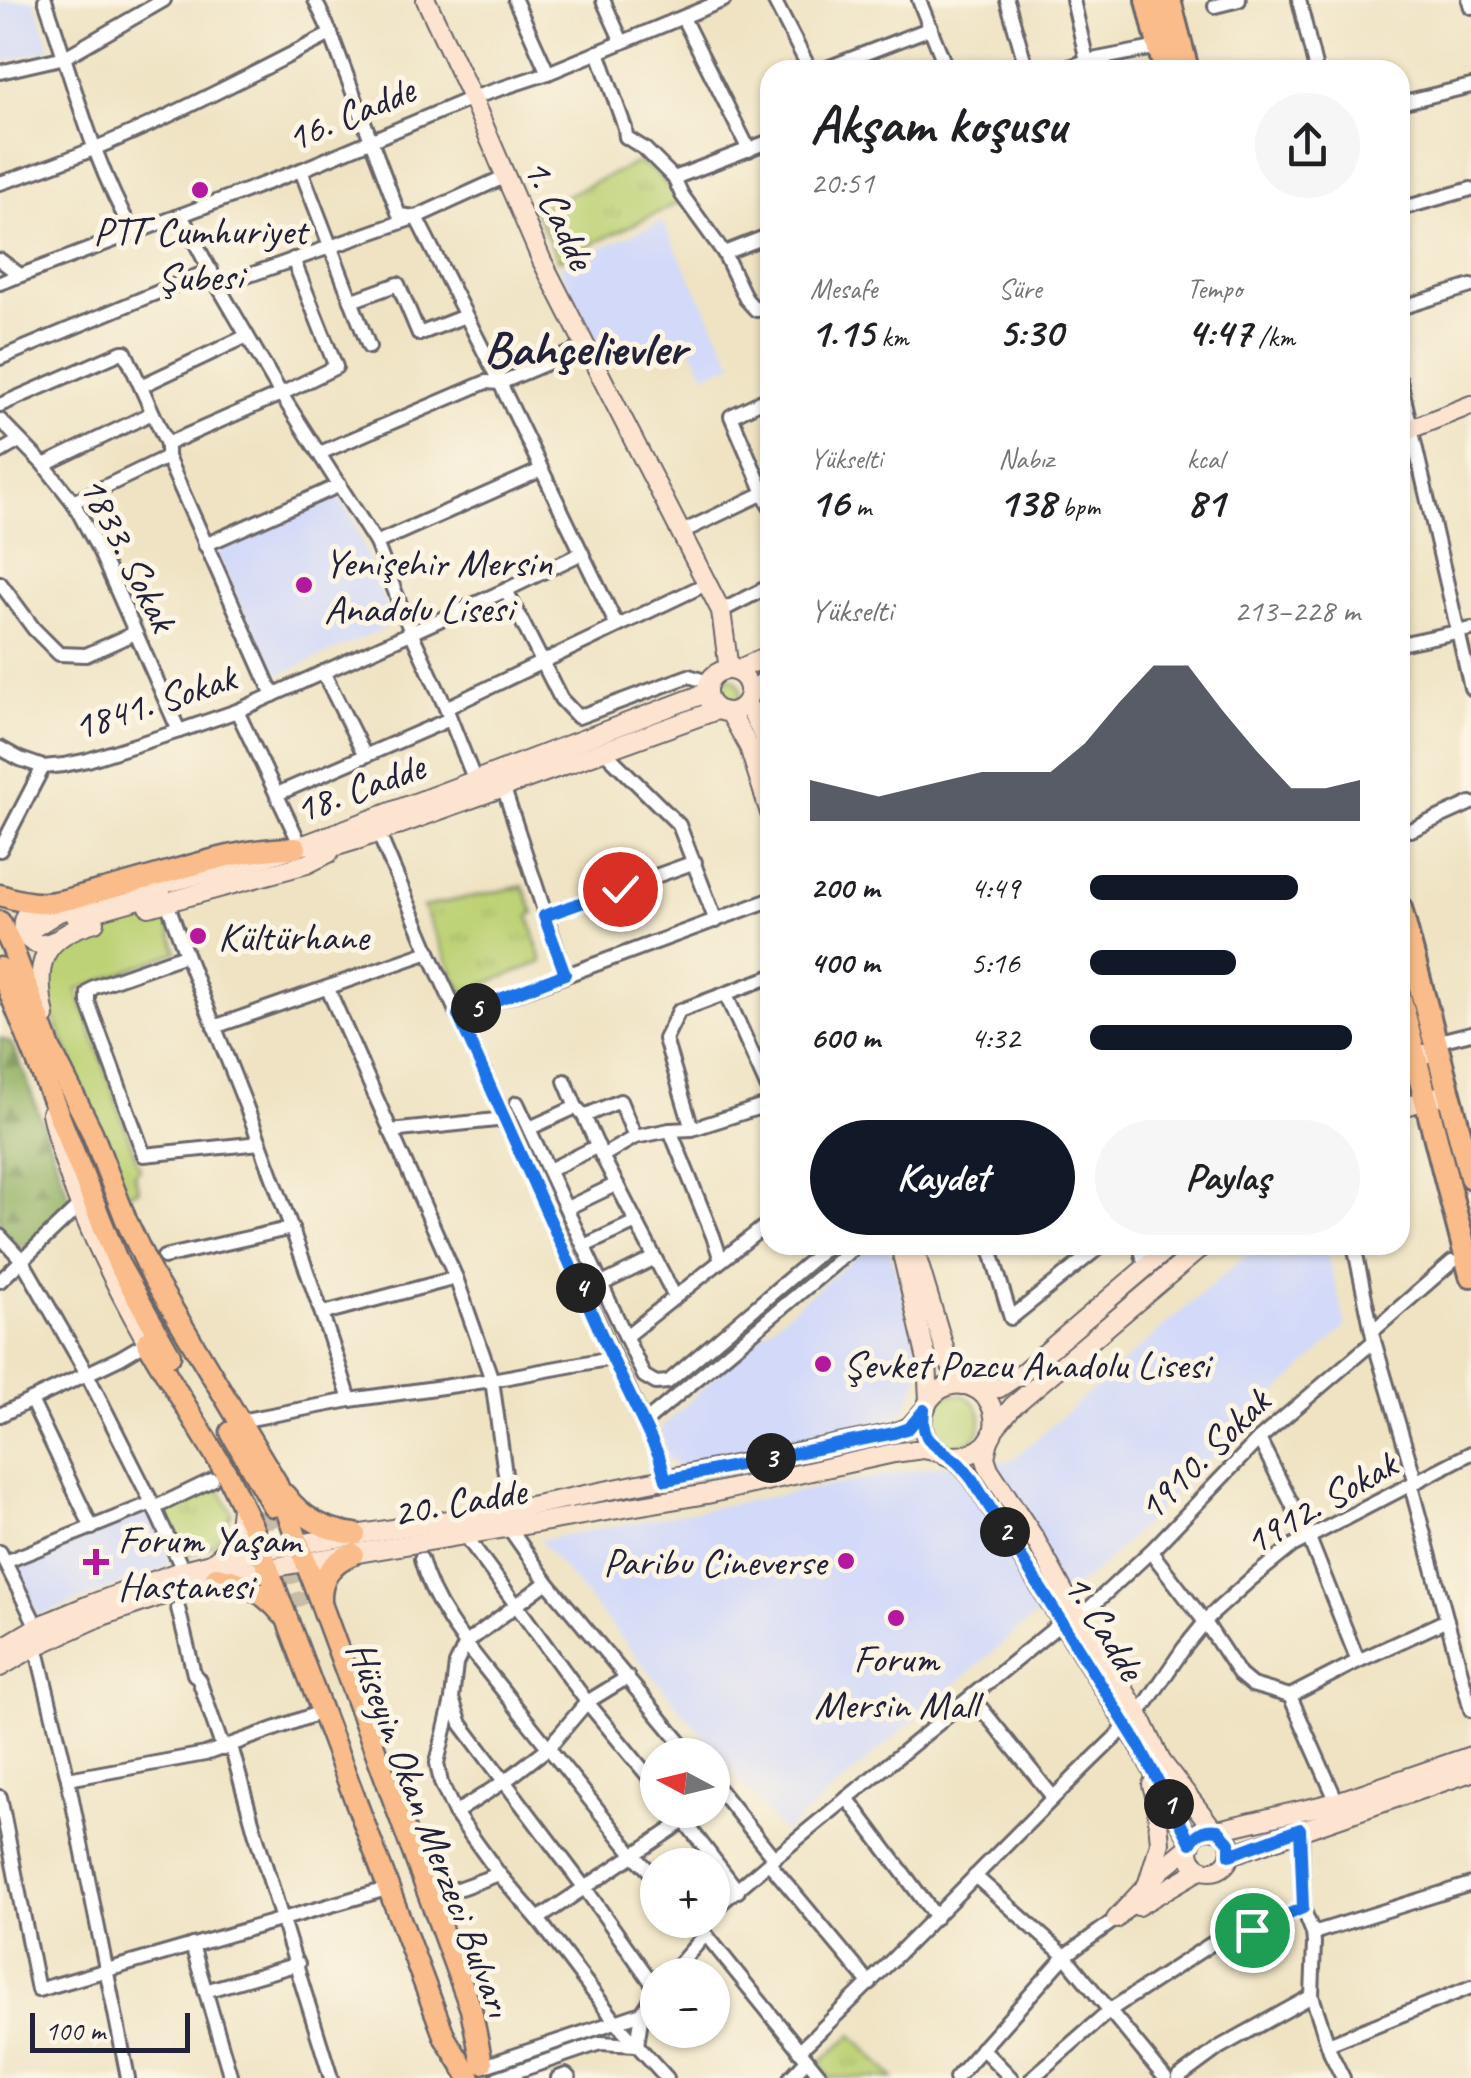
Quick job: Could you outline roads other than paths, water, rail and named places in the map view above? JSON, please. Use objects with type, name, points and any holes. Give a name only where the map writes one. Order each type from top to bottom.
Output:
[{"type":"highway","points":[[1148,0],[1162,60]]},
{"type":"highway","points":[[1169,0],[1184,60]]},
{"type":"highway","points":[[1410,946],[1471,1176]]},
{"type":"highway","points":[[1410,1073],[1424,1100],[1461,1268]]},
{"type":"main road","points":[[0,895],[47,903],[236,854],[298,847]]},
{"type":"main road","points":[[0,922],[12,947],[46,1061],[118,1262],[262,1510]]},
{"type":"main road","points":[[0,968],[46,1061],[138,1275],[262,1510],[265,1559],[303,1608]]},
{"type":"main road","points":[[0,1018],[11,1027],[27,1056],[46,1061],[92,1132],[153,1278],[276,1482],[308,1518],[354,1544],[325,1576],[320,1592],[303,1608],[277,1608],[262,1594],[213,1570]]},
{"type":"main road","points":[[147,1342],[262,1510],[303,1552],[303,1608],[324,1711],[445,2038],[482,2074]]},
{"type":"main road","points":[[262,1510],[276,1482]]},
{"type":"main road","name":"Hüseyin Okan Merzeci Bulvarı","points":[[303,1608],[374,1813],[482,2074]]},
{"type":"street","points":[[45,0],[94,150],[134,234]]},
{"type":"street","points":[[0,72],[65,57],[164,0]]},
{"type":"street","points":[[315,0],[399,214],[416,218]]},
{"type":"street","name":"1. Cadde","points":[[426,0],[542,262],[722,611],[732,671]]},
{"type":"street","points":[[515,0],[548,72]]},
{"type":"street","points":[[603,0],[622,42]]},
{"type":"street","name":"16. Cadde","points":[[0,283],[301,170],[472,98],[598,52],[690,10],[724,0]]},
{"type":"street","points":[[774,0],[805,60]]},
{"type":"street","points":[[920,0],[943,60]]},
{"type":"street","points":[[1007,0],[1024,60]]},
{"type":"street","points":[[1072,0],[1087,60]]},
{"type":"street","points":[[1216,6],[1240,0]]},
{"type":"street","points":[[1299,0],[1314,60]]},
{"type":"street","points":[[690,10],[748,150]]},
{"type":"street","points":[[848,60],[931,28]]},
{"type":"street","points":[[0,183],[94,150],[331,34]]},
{"type":"street","points":[[1109,60],[1159,46]]},
{"type":"street","points":[[598,52],[626,136],[646,149],[674,178],[724,253],[746,299],[760,309]]},
{"type":"street","points":[[1410,101],[1471,86]]},
{"type":"street","points":[[674,178],[760,145]]},
{"type":"street","points":[[301,170],[369,348]]},
{"type":"street","points":[[218,286],[416,218],[504,177]]},
{"type":"street","points":[[1410,207],[1471,189]]},
{"type":"street","points":[[181,215],[281,394],[376,544],[474,780]]},
{"type":"street","points":[[416,218],[617,626]]},
{"type":"street","points":[[724,253],[760,238]]},
{"type":"street","points":[[73,502],[167,450],[336,367],[293,259]]},
{"type":"street","points":[[0,260],[20,275]]},
{"type":"street","points":[[0,358],[211,270]]},
{"type":"street","points":[[351,301],[398,284],[419,334],[465,316]]},
{"type":"street","points":[[1410,305],[1471,286]]},
{"type":"street","points":[[140,386],[247,336]]},
{"type":"street","points":[[320,454],[486,382],[500,383],[585,347]]},
{"type":"street","points":[[0,405],[126,352],[273,695]]},
{"type":"street","points":[[760,402],[730,416],[760,478]]},
{"type":"street","points":[[1410,429],[1471,404]]},
{"type":"street","points":[[44,465],[152,413]]},
{"type":"street","name":"1833. Sokak","points":[[0,420],[73,502],[100,552],[180,731]]},
{"type":"street","points":[[0,452],[20,442]]},
{"type":"street","points":[[1410,445],[1465,631],[1471,688]]},
{"type":"street","points":[[376,544],[542,470]]},
{"type":"street","points":[[206,545],[340,486]]},
{"type":"street","points":[[680,534],[760,495]]},
{"type":"street","name":"1841. Sokak","points":[[0,748],[43,767],[88,760],[180,731],[237,711],[582,553]]},
{"type":"street","points":[[0,583],[5,598],[59,654],[86,655],[136,633]]},
{"type":"street","points":[[277,794],[365,756],[541,662],[706,584]]},
{"type":"street","points":[[506,590],[561,698],[578,717],[689,676],[707,688]]},
{"type":"street","points":[[722,611],[760,591]]},
{"type":"street","points":[[1410,642],[1465,631]]},
{"type":"street","points":[[760,659],[717,673],[707,688],[708,700],[723,711],[749,746],[760,782]]},
{"type":"street","points":[[732,671],[746,680],[748,698],[760,727]]},
{"type":"street","points":[[323,672],[365,756]]},
{"type":"street","points":[[723,711],[739,709],[760,686]]},
{"type":"street","name":"18. Cadde","points":[[42,935],[59,912],[298,847],[416,805],[707,688]]},
{"type":"street","points":[[237,711],[298,847]]},
{"type":"street","name":"18. Cadde","points":[[42,935],[82,915],[357,840],[723,711]]},
{"type":"street","points":[[604,750],[680,825],[716,921]]},
{"type":"street","points":[[0,850],[43,767]]},
{"type":"street","points":[[503,786],[565,974]]},
{"type":"street","points":[[1411,830],[1471,802]]},
{"type":"street","points":[[378,832],[659,1456],[666,1480]]},
{"type":"street","points":[[42,935],[307,864],[357,840]]},
{"type":"street","points":[[544,916],[695,862]]},
{"type":"street","points":[[167,902],[324,1314],[350,1400]]},
{"type":"street","points":[[42,935],[44,944],[27,938],[23,920],[28,912],[47,903]]},
{"type":"street","points":[[458,1015],[760,904]]},
{"type":"street","points":[[0,1416],[147,1342],[109,1274],[57,1138],[46,1061],[46,1020],[39,988],[42,935]]},
{"type":"street","points":[[214,1027],[429,952]]},
{"type":"street","points":[[185,955],[94,987],[88,993],[144,1155],[260,1143]]},
{"type":"street","points":[[692,1129],[664,1039],[679,1010],[760,980]]},
{"type":"street","points":[[328,989],[456,1278],[492,1380],[510,1519],[546,1582],[677,1738]]},
{"type":"street","points":[[726,995],[760,1068]]},
{"type":"street","points":[[1410,1067],[1435,1042],[1471,1033]]},
{"type":"street","points":[[565,1082],[674,1297]]},
{"type":"street","points":[[1410,1105],[1448,1093]]},
{"type":"street","points":[[530,1128],[620,1101],[635,1137]]},
{"type":"street","points":[[518,1102],[644,1376],[656,1383],[668,1382],[816,1255]]},
{"type":"street","points":[[549,1170],[635,1137],[692,1129],[760,1107]]},
{"type":"street","points":[[390,1131],[506,1119]]},
{"type":"street","points":[[670,1130],[721,1260]]},
{"type":"street","points":[[566,1208],[616,1184]]},
{"type":"street","points":[[0,1281],[80,1205]]},
{"type":"street","points":[[584,1246],[636,1222]]},
{"type":"street","points":[[164,1257],[292,1228]]},
{"type":"street","points":[[626,1336],[760,1230]]},
{"type":"street","points":[[0,1236],[22,1260],[86,1372],[183,1570]]},
{"type":"street","points":[[713,1236],[744,1243]]},
{"type":"street","points":[[644,1423],[845,1255]]},
{"type":"street","points":[[902,1255],[927,1360],[922,1424],[926,1437],[936,1450],[966,1456],[977,1452],[1013,1406],[1192,1255]]},
{"type":"street","points":[[916,1255],[948,1361],[968,1386],[984,1395],[991,1405],[992,1435]]},
{"type":"street","points":[[992,1255],[1011,1318],[1090,1255]]},
{"type":"street","points":[[1142,1255],[1145,1266]]},
{"type":"street","points":[[926,1405],[938,1390],[950,1386],[999,1388],[1023,1372],[1159,1255]]},
{"type":"street","points":[[1356,1255],[1447,1620],[1466,1669],[1471,1710]]},
{"type":"street","points":[[602,1284],[655,1258]]},
{"type":"street","name":"1910. Sokak","points":[[1080,1617],[1151,1552],[1259,1439],[1374,1336],[1461,1268]]},
{"type":"street","points":[[324,1314],[456,1278]]},
{"type":"street","points":[[666,1280],[698,1278]]},
{"type":"street","points":[[240,1422],[350,1400],[612,1358]]},
{"type":"street","points":[[31,1400],[92,1528]]},
{"type":"street","name":"20. Cadde","points":[[0,1648],[102,1616],[213,1570],[354,1544],[466,1535],[510,1519],[666,1480],[894,1433],[909,1428],[926,1405]]},
{"type":"street","name":"1. Cadde","points":[[992,1435],[985,1457],[989,1468],[1080,1617],[1190,1845]]},
{"type":"street","points":[[1259,1439],[1309,1538],[1358,1661]]},
{"type":"street","name":"20. Cadde","points":[[354,1544],[396,1530],[707,1494],[894,1453],[922,1450],[945,1454]]},
{"type":"street","name":"1912. Sokak","points":[[790,2078],[803,2056],[870,1984],[1133,1720],[1184,1648],[1250,1580],[1292,1546],[1471,1453]]},
{"type":"street","name":"1. Cadde","points":[[945,1454],[972,1479],[1061,1623],[1216,1830]]},
{"type":"street","points":[[128,2078],[36,1637],[2,1557],[92,1528],[212,1480]]},
{"type":"street","points":[[213,1570],[236,1537],[241,1520],[262,1510]]},
{"type":"street","points":[[466,1535],[588,1702],[640,1766]]},
{"type":"street","points":[[1151,1552],[1206,1622],[1240,1675],[1252,1686],[1290,1696],[1447,1620]]},
{"type":"street","points":[[421,1560],[437,1600],[466,1642],[640,1861]]},
{"type":"street","name":"20. Cadde","points":[[0,1668],[36,1637],[89,1605],[183,1570],[213,1570]]},
{"type":"street","points":[[546,1582],[466,1642],[456,1664],[438,1763],[441,1782],[456,1812],[499,1874],[616,2022],[667,2078]]},
{"type":"street","points":[[178,1608],[194,1674],[227,1747],[332,2078]]},
{"type":"street","points":[[730,1896],[1061,1623]]},
{"type":"street","points":[[456,1812],[548,1748],[588,1702],[628,1677]]},
{"type":"street","points":[[972,1696],[1053,1797]]},
{"type":"street","points":[[1290,1696],[1337,1802]]},
{"type":"street","points":[[452,1699],[461,1724],[640,1966]]},
{"type":"street","points":[[68,1779],[227,1747],[324,1711]]},
{"type":"street","points":[[1140,1747],[1156,1798],[1160,1843],[1147,1886]]},
{"type":"street","points":[[1116,1919],[1190,1845],[1198,1832],[1337,1802],[1471,1756]]},
{"type":"street","points":[[1230,1855],[1471,1772]]},
{"type":"street","points":[[0,1796],[4,1835],[38,1990],[390,1888]]},
{"type":"street","points":[[847,1798],[936,1916]]},
{"type":"street","points":[[730,1806],[870,1984]]},
{"type":"street","points":[[538,1919],[668,1828]]},
{"type":"street","points":[[695,1828],[738,1890]]},
{"type":"street","points":[[1300,1829],[1303,1908],[1313,1932],[1312,1996],[1343,2078]]},
{"type":"street","points":[[1190,1845],[1193,1861],[1201,1869],[1222,1867],[1230,1855],[1230,1843],[1216,1830]]},
{"type":"street","points":[[956,2078],[1065,1956],[1116,1919],[1201,1869]]},
{"type":"street","points":[[441,1895],[499,1874]]},
{"type":"street","points":[[976,1876],[1065,1956],[1166,2078]]},
{"type":"street","points":[[1313,1932],[1471,1884]]},
{"type":"street","points":[[1032,2078],[1110,2010],[1225,1934],[1252,1930],[1303,1908]]},
{"type":"street","points":[[710,1938],[822,2078]]},
{"type":"street","points":[[192,1945],[231,2078]]},
{"type":"street","points":[[205,1991],[298,1964]]},
{"type":"street","points":[[1328,2044],[1471,1987]]},
{"type":"street","points":[[1178,2078],[1220,2047],[1312,1996]]},
{"type":"street","points":[[482,2074],[640,2014]]},
{"type":"street","points":[[637,2045],[640,2026]]},
{"type":"street","points":[[482,2074],[600,2043],[637,2045]]},
{"type":"street","points":[[982,2048],[1011,2078]]},
{"type":"street","points":[[558,2078],[566,2074],[569,2078]]},
{"type":"tunnel","points":[[273,1506],[309,1603]]},
{"type":"tunnel","points":[[259,1510],[295,1608]]},
{"type":"place","name":"PTT Cumhuriyet Şubesi","points":[[200,190]]},
{"type":"place","name":"Yenişehir Mersin Anadolu Lisesi","points":[[304,585]]},
{"type":"place","name":"Kültürhane","points":[[198,936]]},
{"type":"place","name":"Şevket Pozcu Anadolu Lisesi","points":[[823,1364]]},
{"type":"place","name":"Paribu Cineverse","points":[[846,1561]]},
{"type":"place","name":"Forum Yaşam Hastanesi","points":[[96,1562]]},
{"type":"place","name":"Forum Mersin Mall","points":[[896,1618]]},
{"type":"district","name":"Bahçelievler","points":[[585,347]]}]
